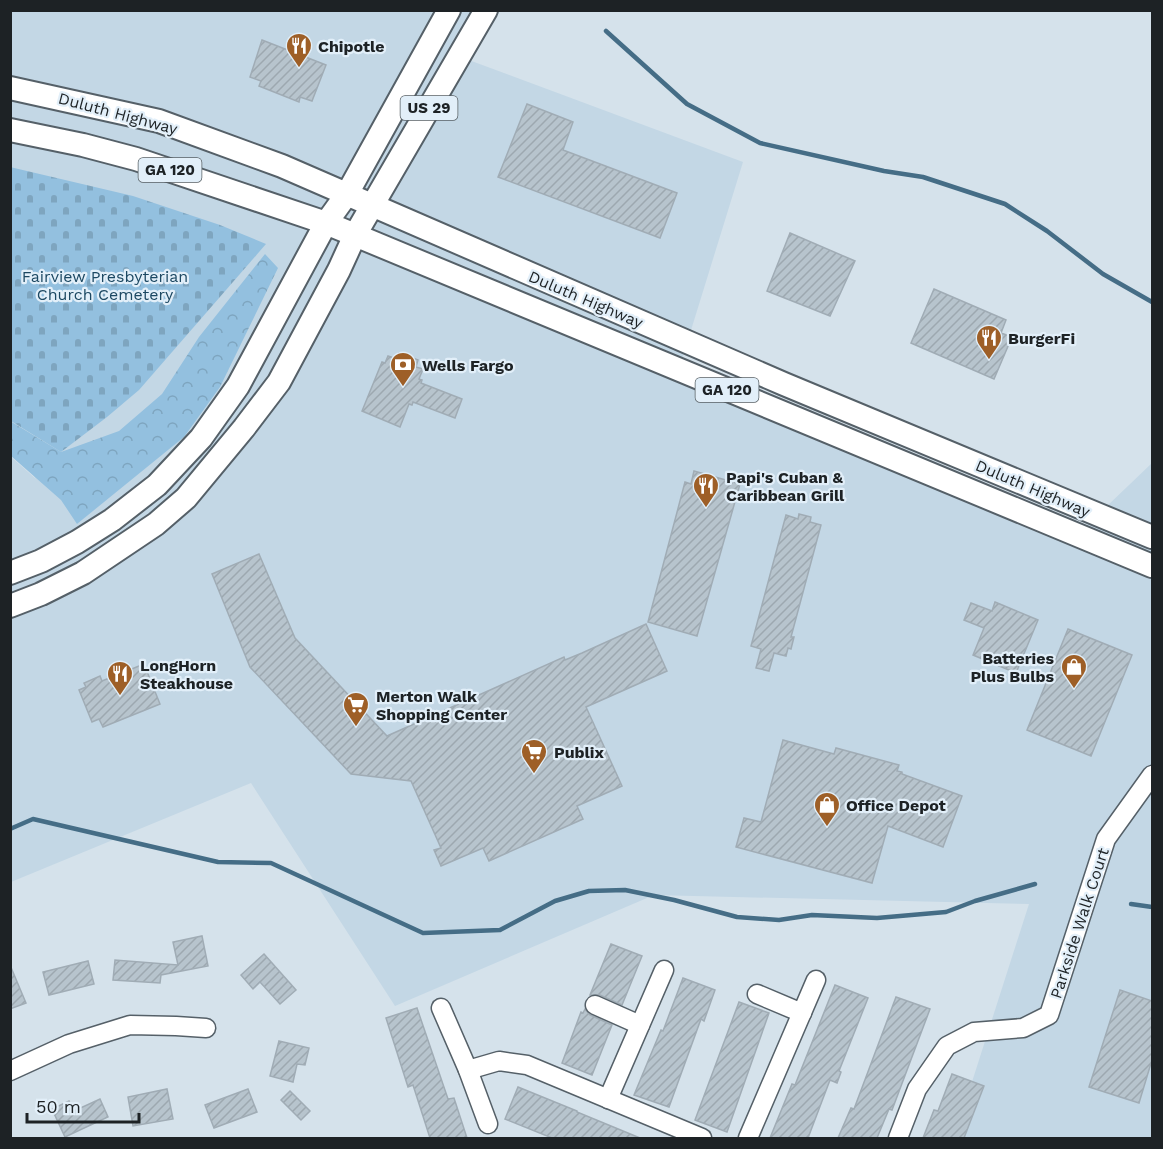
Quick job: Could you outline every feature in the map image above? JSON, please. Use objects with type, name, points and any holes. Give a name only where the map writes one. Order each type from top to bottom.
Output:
[{"type":"main road","name":"US 29","points":[[347,194],[449,10]]},
{"type":"main road","name":"US 29","points":[[355,236],[486,10]]},
{"type":"main road","name":"Duluth Highway","points":[[10,88],[159,121],[282,166],[784,384],[1152,537]]},
{"type":"main road","name":"Duluth Highway","points":[[10,130],[136,159],[326,223],[1152,566]]},
{"type":"main road","points":[[10,573],[68,547],[112,520],[157,485],[201,438],[238,386],[326,223],[347,194]]},
{"type":"main road","points":[[10,606],[41,594],[83,573],[131,541],[186,498],[279,382],[355,236]]},
{"type":"main road","points":[[1128,556],[1152,574]]},
{"type":"street","name":"Parkside Walk Court","points":[[898,1138],[917,1089],[947,1046],[974,1032],[1023,1028],[1049,1015],[1106,839],[1152,775]]},
{"type":"street","points":[[608,1099],[664,970]]},
{"type":"street","points":[[748,1138],[816,980]]},
{"type":"street","points":[[757,994],[802,1013]]},
{"type":"street","points":[[595,1005],[640,1025]]},
{"type":"street","points":[[441,1008],[488,1124]]},
{"type":"street","points":[[10,1071],[69,1044],[130,1025],[206,1028]]},
{"type":"street","points":[[468,1070],[499,1061],[527,1065],[702,1138]]},
{"type":"shaded area","points":[[11,11],[489,11],[458,56],[743,162],[679,369],[1082,530],[1152,463],[1152,1138],[954,1138],[1029,904],[654,895],[395,1006],[251,783],[11,882],[10,456],[36,479],[11,440]]},
{"type":"green space","name":"Fairview Presbyterian Church Cemetery","points":[[10,167],[133,196],[220,225],[266,244],[139,390],[61,452],[11,421]]},
{"type":"green space","points":[[265,254],[278,268],[220,387],[184,437],[77,524],[61,500],[11,456],[10,421],[61,452],[119,431],[162,394],[199,337]]},
{"type":"building","points":[[262,40],[326,65],[312,101],[300,97],[299,102],[259,86],[261,81],[250,77]]},
{"type":"building","points":[[527,104],[573,122],[563,150],[677,193],[660,238],[498,177]]},
{"type":"building","points":[[790,233],[855,261],[830,316],[767,291]]},
{"type":"building","points":[[934,289],[1006,320],[1001,333],[1012,337],[994,379],[911,343]]},
{"type":"building","name":"Wells Fargo","points":[[399,353],[418,360],[416,367],[423,369],[419,379],[422,380],[421,383],[462,399],[455,418],[413,402],[412,405],[409,404],[400,427],[362,411],[382,362],[385,363],[388,356],[397,359]]},
{"type":"building","points":[[694,471],[740,484],[697,636],[648,622],[685,482],[691,484]]},
{"type":"building","points":[[799,514],[811,517],[810,522],[821,525],[791,637],[794,637],[791,649],[788,648],[786,656],[774,653],[769,671],[756,668],[761,649],[751,646],[786,515],[798,519]]},
{"type":"building","points":[[259,554],[295,638],[387,736],[564,657],[565,660],[646,624],[667,671],[586,707],[622,786],[577,806],[583,819],[489,861],[483,848],[441,866],[434,850],[441,848],[411,781],[351,774],[250,667],[212,574]]},
{"type":"building","points":[[995,602],[1038,620],[1016,673],[973,655],[984,628],[964,620],[971,603],[992,611]]},
{"type":"building","points":[[1068,629],[1132,655],[1091,756],[1027,730]]},
{"type":"building","name":"LongHorn Steakhouse","points":[[144,664],[160,704],[103,727],[99,719],[92,722],[79,690],[86,687],[84,683],[100,676],[102,681]]},
{"type":"building","points":[[783,740],[834,754],[836,748],[899,765],[897,771],[902,774],[962,796],[943,847],[888,826],[872,883],[736,847],[744,818],[761,822]]},
{"type":"building","points":[[202,936],[208,966],[161,975],[160,983],[113,980],[115,960],[178,965],[173,942]]},
{"type":"building","points":[[611,944],[642,956],[622,1005],[600,995],[590,995]]},
{"type":"building","points":[[264,954],[296,990],[280,1004],[260,982],[253,989],[241,975]]},
{"type":"building","points":[[88,961],[94,984],[49,995],[43,972]]},
{"type":"building","points":[[10,965],[26,1003],[10,1009]]},
{"type":"building","points":[[683,978],[715,990],[704,1021],[701,1019],[669,1107],[634,1095],[661,1030],[663,1031]]},
{"type":"building","points":[[835,985],[868,998],[839,1071],[841,1072],[837,1083],[830,1080],[808,1138],[770,1138],[792,1084],[795,1085]]},
{"type":"building","points":[[1120,990],[1152,1001],[1152,1060],[1139,1103],[1089,1087]]},
{"type":"building","points":[[896,997],[930,1009],[892,1110],[889,1109],[877,1138],[838,1138],[851,1108],[854,1109]]},
{"type":"building","points":[[739,1002],[769,1013],[727,1132],[695,1120]]},
{"type":"building","points":[[417,1008],[448,1099],[454,1098],[467,1138],[430,1138],[413,1085],[408,1087],[386,1018]]},
{"type":"building","points":[[585,1009],[590,1015],[612,1025],[592,1075],[562,1063],[581,1012],[583,1013]]},
{"type":"building","points":[[279,1041],[309,1048],[305,1065],[297,1064],[293,1082],[270,1076]]},
{"type":"building","points":[[952,1074],[984,1086],[964,1138],[923,1138],[934,1110],[938,1111]]},
{"type":"building","points":[[518,1087],[640,1138],[552,1138],[505,1119]]},
{"type":"building","points":[[167,1089],[173,1119],[133,1126],[128,1097]]},
{"type":"building","points":[[248,1089],[257,1112],[214,1128],[205,1105]]},
{"type":"building","points":[[290,1091],[310,1111],[301,1120],[281,1100]]},
{"type":"building","points":[[100,1099],[108,1117],[65,1137],[52,1109],[69,1101],[74,1111]]},
{"type":"waterway","points":[[606,31],[687,104],[760,143],[884,171],[923,177],[1005,204],[1047,231],[1103,274],[1152,302]]},
{"type":"waterway","points":[[10,829],[33,819],[218,862],[271,863],[423,933],[500,930],[555,901],[589,891],[625,890],[737,917],[779,920],[812,915],[877,918],[946,912],[1035,884]]},
{"type":"waterway","points":[[1131,904],[1152,907]]},
{"type":"place","name":"Chipotle","points":[[299,69]]},
{"type":"place","name":"BurgerFi","points":[[989,361]]},
{"type":"place","name":"Wells Fargo","points":[[403,388]]},
{"type":"place","name":"Papi's Cuban & Caribbean Grill","points":[[706,509]]},
{"type":"place","name":"Batteries Plus Bulbs","points":[[1074,690]]},
{"type":"place","name":"LongHorn Steakhouse","points":[[120,697]]},
{"type":"place","name":"Merton Walk Shopping Center","points":[[356,728]]},
{"type":"place","name":"Publix","points":[[534,775]]},
{"type":"place","name":"Office Depot","points":[[827,828]]}]
